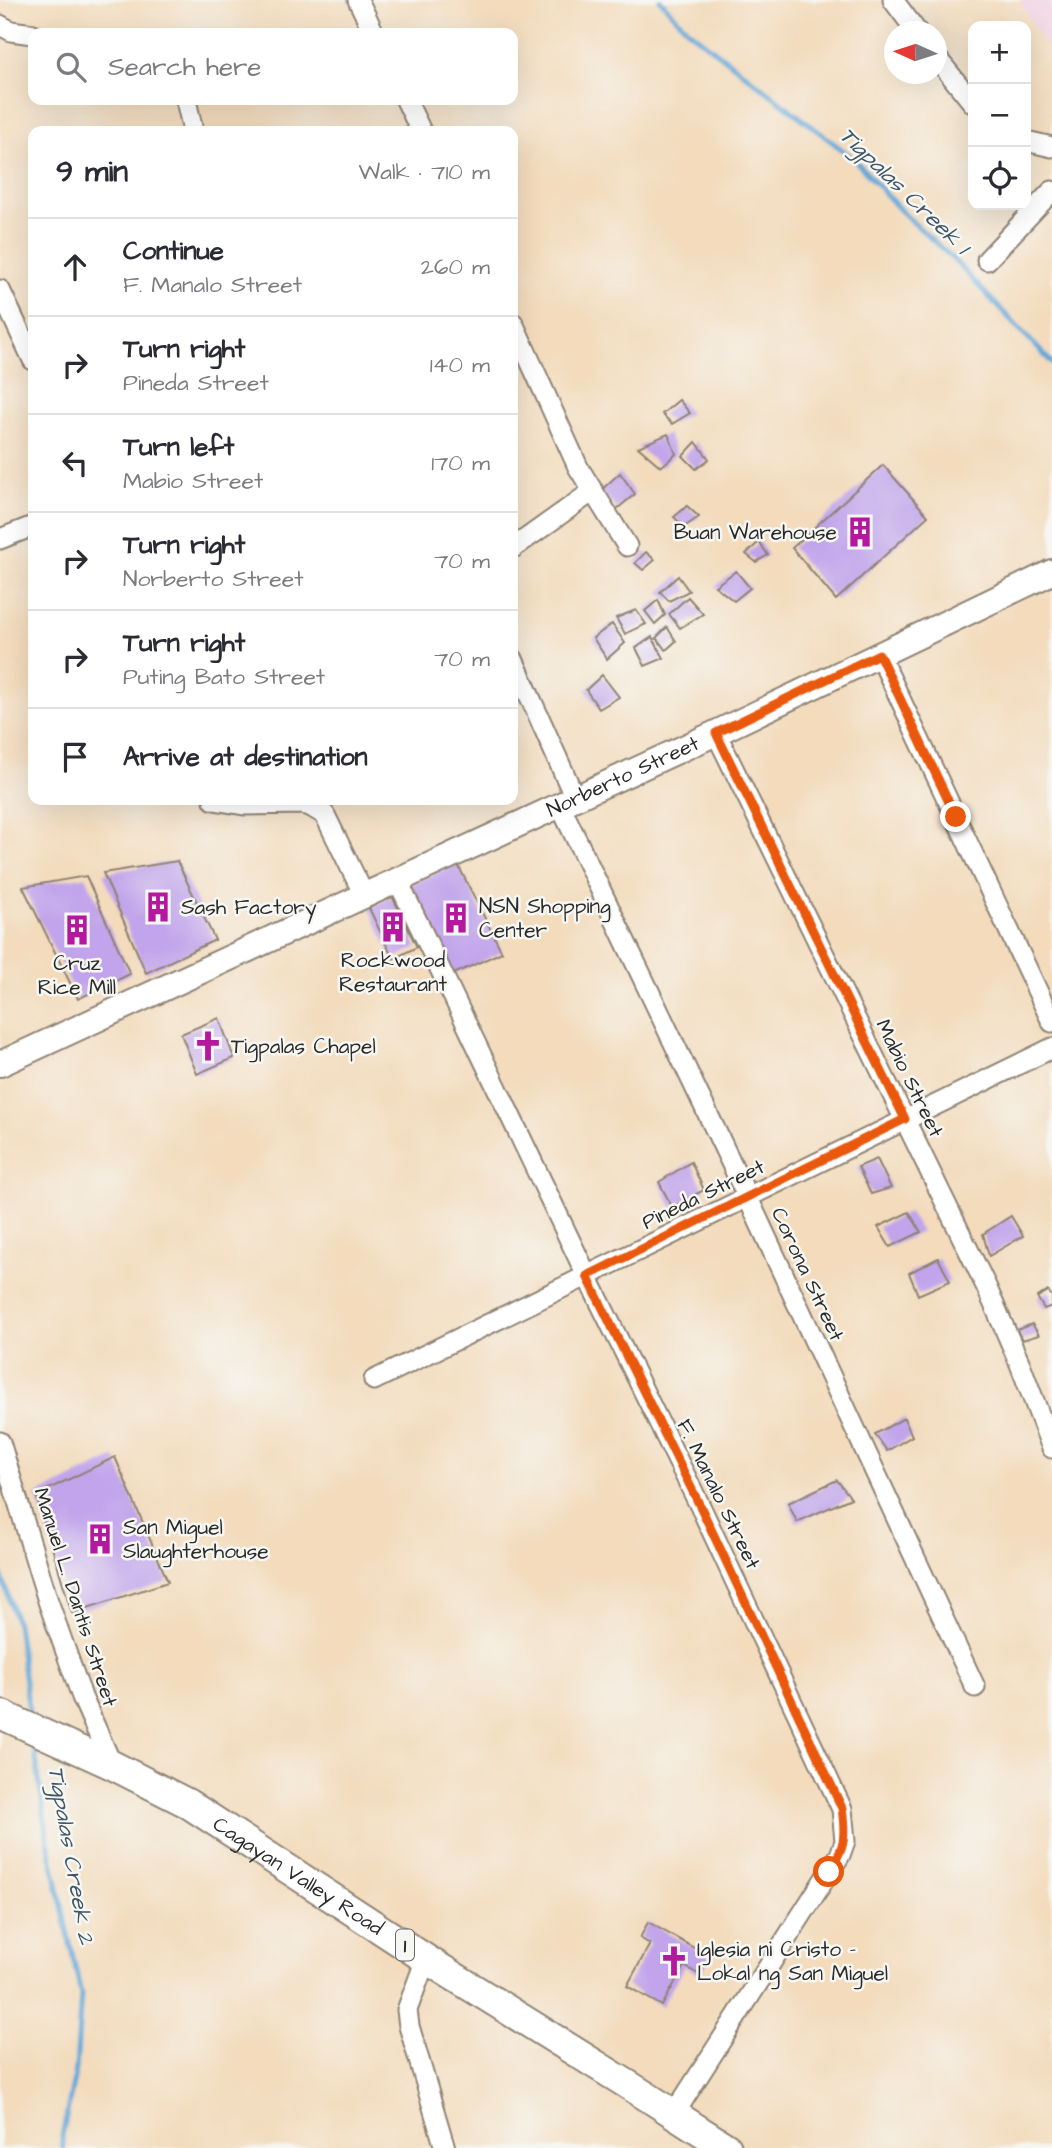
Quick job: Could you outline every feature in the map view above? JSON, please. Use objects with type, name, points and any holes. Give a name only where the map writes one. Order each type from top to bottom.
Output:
[{"type":"highway","name":"Cagayan Valley Road","points":[[0,1714],[187,1803],[426,1959],[727,2148]]},
{"type":"main road","name":"Norberto Street","points":[[0,1064],[716,733],[1052,572]]},
{"type":"street","points":[[358,0],[372,28]]},
{"type":"street","points":[[893,0],[909,21]]},
{"type":"street","points":[[0,25],[11,31],[28,33]]},
{"type":"street","points":[[947,71],[968,97]]},
{"type":"street","points":[[187,105],[192,126]]},
{"type":"street","points":[[408,105],[419,126]]},
{"type":"street","points":[[1031,142],[1052,147]]},
{"type":"street","points":[[987,260],[1052,191]]},
{"type":"street","points":[[0,290],[28,349]]},
{"type":"street","points":[[518,334],[578,467],[627,546]]},
{"type":"street","points":[[518,544],[593,491]]},
{"type":"street","points":[[0,539],[28,528]]},
{"type":"street","points":[[879,654],[1052,1022]]},
{"type":"street","name":"Corona Street","points":[[518,672],[568,802],[975,1687]]},
{"type":"street","name":"Mabio Street","points":[[716,733],[986,1286],[1052,1448]]},
{"type":"street","points":[[306,805],[325,815],[364,895]]},
{"type":"street","name":"F. Manalo Street","points":[[398,881],[702,1510],[842,1808],[845,1842],[840,1855],[674,2114]]},
{"type":"street","name":"Pineda Street","points":[[374,1380],[1052,1048]]},
{"type":"street","name":"Manuel L. Dantis Street","points":[[0,1442],[48,1601],[82,1697],[112,1765]]},
{"type":"street","points":[[426,1959],[407,2010],[409,2026],[445,2148]]},
{"type":"shaded area","points":[[1019,0],[1052,0],[1052,49],[1049,52]]},
{"type":"building","points":[[679,400],[690,413],[672,424],[662,414]]},
{"type":"building","points":[[668,434],[676,454],[661,467],[638,447]]},
{"type":"building","points":[[696,442],[709,459],[696,469],[683,456]]},
{"type":"building","name":"Buan Warehouse","points":[[883,465],[928,516],[836,600],[792,548]]},
{"type":"building","points":[[620,473],[635,494],[617,509],[600,491]]},
{"type":"building","points":[[687,506],[699,517],[684,527],[674,517]]},
{"type":"building","points":[[759,542],[768,555],[756,562],[746,554]]},
{"type":"building","points":[[646,552],[655,560],[643,570],[635,563]]},
{"type":"building","points":[[736,571],[750,588],[734,601],[715,586]]},
{"type":"building","points":[[678,576],[689,591],[669,601],[660,592]]},
{"type":"building","points":[[688,597],[703,614],[680,628],[669,614]]},
{"type":"building","points":[[658,600],[665,615],[655,624],[645,611]]},
{"type":"building","points":[[636,610],[646,624],[625,634],[616,618]]},
{"type":"building","points":[[612,624],[625,643],[607,659],[593,638]]},
{"type":"building","points":[[667,627],[676,641],[666,650],[656,638]]},
{"type":"building","points":[[652,637],[664,658],[645,666],[636,648]]},
{"type":"building","points":[[602,675],[619,697],[599,709],[586,690]]},
{"type":"building","name":"Sash Factory","points":[[177,861],[215,940],[146,973],[103,873]]},
{"type":"building","name":"NSN Shopping Center","points":[[457,863],[502,952],[454,974],[410,885]]},
{"type":"building","name":"Cruz Rice Mill","points":[[86,876],[130,974],[78,999],[23,887]]},
{"type":"building","name":"Rockwood Restaurant","points":[[392,896],[417,947],[393,959],[369,908]]},
{"type":"building","name":"Tigpalas Chapel","points":[[219,1018],[234,1058],[197,1074],[181,1034]]},
{"type":"building","points":[[877,1159],[891,1188],[871,1194],[858,1167]]},
{"type":"building","points":[[691,1162],[704,1190],[672,1207],[659,1182]]},
{"type":"building","points":[[909,1212],[921,1232],[890,1247],[878,1227]]},
{"type":"building","points":[[1011,1216],[1023,1236],[989,1256],[983,1234]]},
{"type":"building","points":[[938,1258],[950,1281],[918,1295],[909,1273]]},
{"type":"building","points":[[1048,1291],[1052,1296],[1052,1306],[1044,1309],[1037,1297]]},
{"type":"building","points":[[1032,1324],[1039,1335],[1022,1340],[1017,1330]]},
{"type":"building","points":[[904,1418],[912,1436],[887,1451],[875,1434]]},
{"type":"building","name":"San Miguel Slaughterhouse","points":[[115,1457],[168,1582],[72,1613],[36,1495]]},
{"type":"building","points":[[837,1480],[851,1498],[797,1522],[788,1503]]},
{"type":"building","name":"Iglesia ni Cristo - Lokal ng San Miguel","points":[[648,1922],[710,1957],[700,1975],[684,1966],[662,2006],[627,1986],[650,1944],[640,1938]]},
{"type":"waterway","name":"Tigpalas Creek 1","points":[[660,0],[687,29],[854,159],[902,212],[951,257],[1052,363]]},
{"type":"waterway","name":"Tigpalas Creek 2","points":[[0,1570],[17,1624],[30,1718]]},
{"type":"waterway","name":"Tigpalas Creek 2","points":[[33,1738],[48,1842],[81,1994],[76,2069],[62,2136],[63,2148]]},
{"type":"place","name":"Buan Warehouse","points":[[860,532]]},
{"type":"place","name":"Sash Factory","points":[[158,907]]},
{"type":"place","name":"NSN Shopping Center","points":[[456,918]]},
{"type":"place","name":"Rockwood Restaurant","points":[[393,927]]},
{"type":"place","name":"Cruz Rice Mill","points":[[77,930]]},
{"type":"place","name":"Tigpalas Chapel","points":[[208,1046]]},
{"type":"place","name":"San Miguel Slaughterhouse","points":[[100,1539]]},
{"type":"place","name":"Iglesia ni Cristo - Lokal ng San Miguel","points":[[674,1961]]},
{"type":"route","points":[[829,1872],[845,1842],[842,1808],[702,1510],[587,1276],[905,1119],[716,733],[879,654],[956,817]]}]
